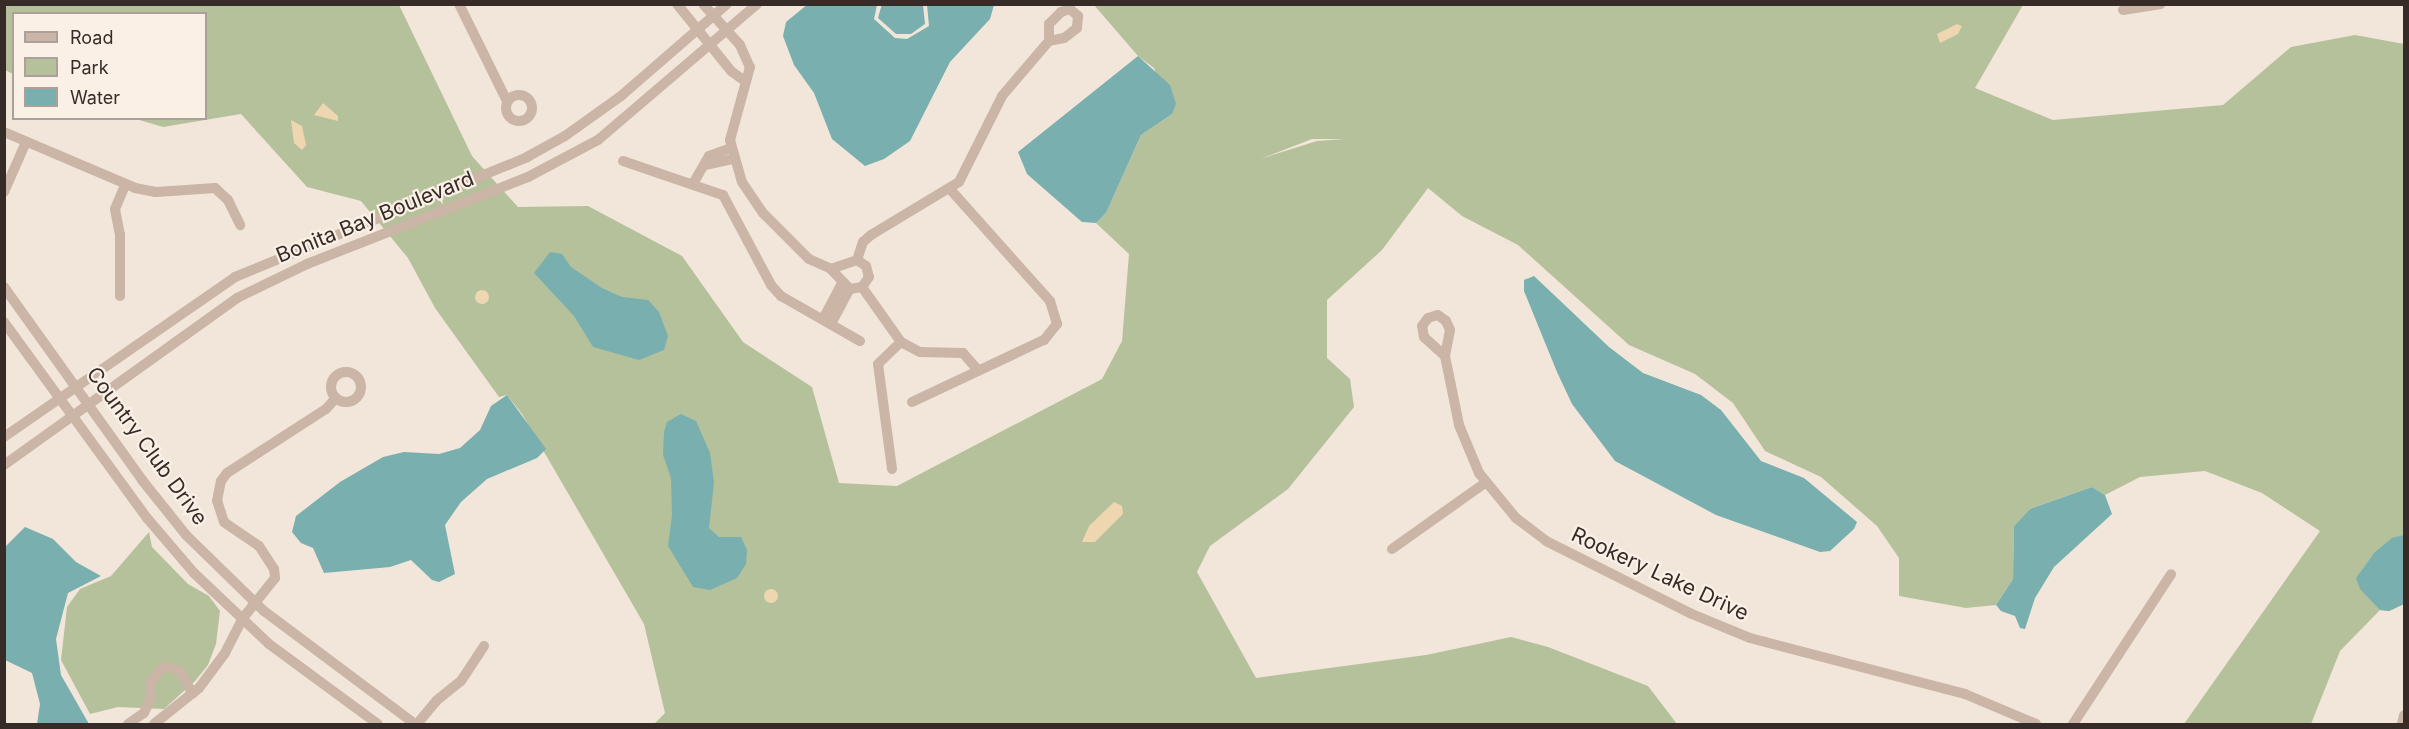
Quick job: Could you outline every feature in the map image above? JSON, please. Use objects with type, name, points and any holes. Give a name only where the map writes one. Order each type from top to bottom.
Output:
[{"type":"street","points":[[459,4],[507,101]]},
{"type":"street","points":[[677,4],[709,44],[746,81]]},
{"type":"street","points":[[703,4],[748,57],[750,67],[732,129],[732,154],[742,182],[763,213],[809,259],[831,269],[846,287]]},
{"type":"street","name":"Bonita Bay Boulevard","points":[[4,437],[235,277],[527,158],[565,136],[621,96],[727,4]]},
{"type":"street","name":"Bonita Bay Boulevard","points":[[4,465],[199,322],[267,282],[528,177],[580,151],[608,133],[757,4]]},
{"type":"street","points":[[2123,10],[2161,4]]},
{"type":"street","points":[[857,260],[863,242],[871,235],[950,189],[974,158],[1002,96],[1049,41]]},
{"type":"street","points":[[4,132],[125,185],[156,192],[215,188],[228,200],[240,225]]},
{"type":"street","points":[[4,192],[26,141]]},
{"type":"street","points":[[694,182],[705,165],[732,154]]},
{"type":"street","points":[[623,161],[694,182],[723,195],[771,285],[781,296],[860,341]]},
{"type":"street","points":[[120,296],[120,235],[115,209],[125,185]]},
{"type":"street","points":[[912,402],[1044,340],[1057,324],[1050,302],[950,189]]},
{"type":"street","points":[[831,269],[857,260]]},
{"type":"street","points":[[846,287],[862,286],[869,277],[866,266],[857,260]]},
{"type":"street","points":[[862,286],[901,342],[920,352],[963,353],[978,370]]},
{"type":"street","name":"Country Club Drive","points":[[4,287],[78,386],[172,519],[256,603],[416,724]]},
{"type":"street","points":[[827,322],[846,287]]},
{"type":"street","name":"Country Club Drive","points":[[4,322],[170,547],[216,596],[243,618],[269,644],[378,724]]},
{"type":"street","points":[[892,469],[878,364],[901,342]]},
{"type":"street","name":"Rookery Lake Drive","points":[[1445,356],[1458,425],[1485,483],[1516,518],[1546,541],[1692,614],[1750,638],[1965,694],[2036,724]]},
{"type":"street","points":[[154,724],[193,694],[225,653],[243,618],[271,587],[274,569],[259,546],[224,522],[217,501],[221,481],[227,473],[326,410],[336,398]]},
{"type":"street","points":[[1392,549],[1485,483]]},
{"type":"street","points":[[2073,724],[2171,574]]},
{"type":"street","points":[[416,724],[435,701],[461,681],[484,646]]},
{"type":"street","points":[[128,724],[148,706],[151,681],[164,666],[180,670],[193,694]]},
{"type":"street","points":[[2402,724],[2404,715]]},
{"type":"green space","points":[[5,5],[399,5],[472,156],[518,207],[588,206],[682,256],[743,342],[812,387],[839,483],[897,486],[1102,379],[1122,341],[1129,254],[1096,223],[1106,213],[1141,135],[1172,114],[1154,68],[1138,56],[1094,5],[2023,5],[1975,88],[2053,120],[2223,105],[2291,47],[2355,35],[2404,44],[2404,604],[2389,611],[2380,610],[2340,651],[2311,724],[2184,724],[2320,531],[2262,493],[2205,471],[2140,477],[2105,495],[2092,487],[2030,509],[2014,526],[2013,579],[1996,605],[1966,608],[1899,596],[1899,558],[1877,526],[1821,477],[1765,451],[1733,403],[1695,374],[1629,345],[1518,245],[1462,216],[1428,188],[1382,250],[1327,300],[1327,358],[1350,379],[1354,407],[1288,489],[1210,546],[1197,572],[1256,678],[1426,655],[1511,637],[1548,647],[1648,686],[1677,724],[654,724],[665,713],[644,624],[522,414],[507,395],[499,397],[435,308],[408,258],[361,201],[307,187],[241,114],[207,120],[207,12],[12,12],[12,74],[5,70]],"holes":[[[1312,139],[1344,139],[1317,141],[1260,159]]]},
{"type":"green space","points":[[139,120],[205,120],[163,127]]},
{"type":"green space","points":[[149,532],[152,547],[188,584],[209,596],[220,611],[216,644],[208,665],[195,681],[164,709],[118,707],[90,714],[61,660],[67,607],[80,589],[111,576]]},
{"type":"sand","points":[[1957,24],[1962,26],[1958,34],[1940,43],[1937,34]]},
{"type":"sand","points":[[323,103],[338,116],[338,121],[314,115]]},
{"type":"sand","points":[[291,120],[302,126],[306,145],[302,150],[294,143]]},
{"type":"sand","points":[[482,290],[487,292],[489,297],[487,302],[482,304],[477,302],[475,297],[477,292]]},
{"type":"sand","points":[[1114,502],[1122,506],[1123,514],[1095,542],[1082,542],[1089,526]]},
{"type":"sand","points":[[771,589],[776,591],[778,596],[776,601],[771,603],[766,601],[764,596],[766,591]]},
{"type":"water","points":[[808,4],[877,5],[874,19],[895,38],[907,39],[929,26],[927,5],[994,5],[990,19],[950,62],[910,141],[884,159],[865,166],[832,139],[814,93],[794,65],[783,36],[786,22]]},
{"type":"water","points":[[882,4],[923,5],[925,24],[911,34],[896,34],[878,18]]},
{"type":"water","points":[[1138,56],[1170,85],[1176,104],[1172,114],[1141,135],[1106,213],[1096,223],[1082,222],[1027,174],[1018,152]]},
{"type":"water","points":[[550,252],[562,254],[571,267],[602,288],[622,297],[648,300],[659,312],[668,336],[664,350],[639,360],[593,347],[574,316],[534,273]]},
{"type":"water","points":[[1534,276],[1609,347],[1643,373],[1701,395],[1721,410],[1761,461],[1804,478],[1857,522],[1854,529],[1830,551],[1820,552],[1716,515],[1615,461],[1572,404],[1557,372],[1524,291],[1524,280]]},
{"type":"water","points":[[507,395],[546,449],[537,458],[487,479],[461,502],[445,525],[455,574],[439,582],[432,580],[411,560],[390,567],[324,573],[313,548],[301,543],[292,532],[296,516],[340,482],[383,457],[404,452],[439,454],[460,448],[480,430],[491,406]]},
{"type":"water","points":[[681,414],[696,421],[710,453],[714,482],[709,528],[719,537],[741,537],[747,550],[746,564],[737,578],[710,590],[693,587],[668,546],[672,515],[671,478],[663,455],[664,432],[667,422]]},
{"type":"water","points":[[2092,487],[2105,495],[2112,514],[2054,567],[2035,598],[2025,629],[2020,628],[2015,616],[2001,611],[1996,605],[2013,579],[2014,526],[2030,509]]},
{"type":"water","points":[[25,527],[53,539],[76,562],[101,576],[68,593],[56,639],[61,675],[89,724],[37,724],[40,704],[32,673],[5,660],[5,547]]},
{"type":"water","points":[[2404,535],[2404,604],[2389,611],[2380,610],[2360,589],[2356,578],[2375,552],[2392,538]]}]
